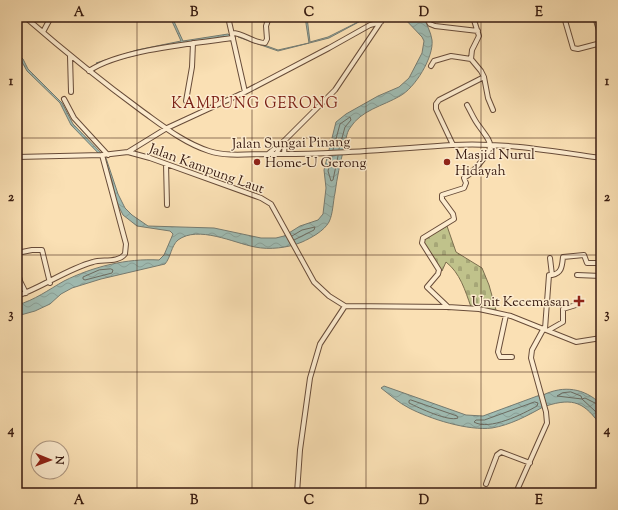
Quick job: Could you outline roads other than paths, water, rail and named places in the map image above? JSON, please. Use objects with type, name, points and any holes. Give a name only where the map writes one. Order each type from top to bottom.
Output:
[{"type":"street","name":"Jalan Sungai Pinang","points":[[25,17],[89,71],[167,128],[190,142],[214,152],[321,154],[453,145],[491,145],[601,158]]},
{"type":"street","points":[[43,32],[50,17]]},
{"type":"street","points":[[228,17],[245,92]]},
{"type":"street","points":[[89,71],[94,67],[120,58],[148,51],[240,34],[260,43],[265,43],[267,39],[266,27],[269,17]]},
{"type":"street","points":[[276,154],[285,141],[344,79],[384,17]]},
{"type":"street","points":[[426,17],[430,24],[435,26],[478,31]]},
{"type":"street","points":[[471,59],[472,50],[479,38],[473,17]]},
{"type":"street","points":[[564,17],[573,48],[578,49],[601,43]]},
{"type":"street","points":[[595,17],[601,37]]},
{"type":"street","points":[[17,157],[105,155],[128,152],[167,128],[245,92],[375,22],[381,22]]},
{"type":"street","points":[[186,101],[192,67],[193,43]]},
{"type":"street","points":[[70,56],[71,92]]},
{"type":"street","points":[[432,66],[434,61],[449,56],[471,59],[484,77],[488,98],[493,110]]},
{"type":"street","points":[[453,145],[436,109],[436,104],[438,100],[484,77]]},
{"type":"street","points":[[17,296],[50,283],[86,264],[96,261],[118,259],[125,254],[126,244],[105,155],[74,118],[64,99]]},
{"type":"street","points":[[448,307],[427,287],[438,274],[439,270],[422,245],[422,241],[423,238],[452,221],[453,214],[446,207],[441,197],[464,188],[466,183],[464,178],[472,172],[488,154],[491,145],[488,137],[479,126],[467,105]]},
{"type":"street","points":[[268,154],[285,141]]},
{"type":"street","points":[[284,154],[283,147],[285,141]]},
{"type":"street","name":"Jalan Kampung Laut","points":[[128,152],[261,198],[271,204],[314,282],[329,296],[345,306]]},
{"type":"street","points":[[166,164],[166,205]]},
{"type":"street","points":[[17,253],[42,250],[50,283]]},
{"type":"street","points":[[518,493],[518,488],[547,423],[546,412],[531,355],[546,329],[549,275],[558,274],[564,257],[580,254],[584,255],[587,263],[601,263]]},
{"type":"street","points":[[550,258],[552,275]]},
{"type":"street","points":[[17,269],[20,281],[26,293]]},
{"type":"street","points":[[577,275],[601,276]]},
{"type":"street","points":[[546,329],[563,322],[563,309],[576,305]]},
{"type":"street","points":[[297,493],[300,450],[312,373],[320,344],[345,306],[448,307],[479,310],[506,315],[546,329],[565,339],[576,342],[601,338]]},
{"type":"street","points":[[506,315],[498,352],[500,357],[512,357]]},
{"type":"street","points":[[486,484],[498,453],[501,452],[530,463]]},
{"type":"water","points":[[170,17],[172,17],[183,41],[228,34],[230,36],[183,43],[98,65],[96,63],[137,50],[181,41]]},
{"type":"water","points":[[305,17],[307,17],[310,42],[328,37],[368,17],[329,38],[278,51],[236,35],[278,50],[309,43]]},
{"type":"water","points":[[403,17],[424,17],[432,40],[432,47],[427,63],[412,86],[406,92],[360,117],[349,130],[339,170],[331,215],[329,222],[321,231],[297,244],[272,248],[255,247],[216,236],[196,234],[186,236],[176,242],[165,264],[101,279],[72,288],[61,294],[50,304],[35,311],[17,316],[17,305],[36,298],[75,276],[110,264],[135,260],[159,260],[164,255],[173,234],[170,231],[137,226],[123,215],[116,201],[112,181],[105,160],[71,125],[60,103],[27,71],[17,53],[23,59],[28,69],[62,103],[73,124],[106,158],[118,194],[125,208],[132,215],[148,226],[214,228],[261,238],[276,238],[284,236],[300,226],[318,220],[323,214],[326,188],[324,170],[336,122],[346,114],[378,96],[399,87],[409,78],[422,53],[424,41]]},
{"type":"water","points":[[384,386],[466,415],[483,416],[540,395],[541,399],[544,398],[543,395],[551,392],[566,389],[581,391],[588,394],[601,404],[601,426],[590,412],[578,404],[564,402],[546,406],[545,400],[543,407],[525,417],[505,425],[492,428],[472,428],[461,426],[438,420],[409,408],[381,388]]},
{"type":"place","name":"Home-U Gerong","points":[[257,162]]},
{"type":"place","name":"Masjid Nurul Hidayah","points":[[447,162]]},
{"type":"place","name":"Unit Kecemasan","points":[[579,301]]},
{"type":"district","name":"KAMPUNG GERONG","points":[[255,103]]}]
